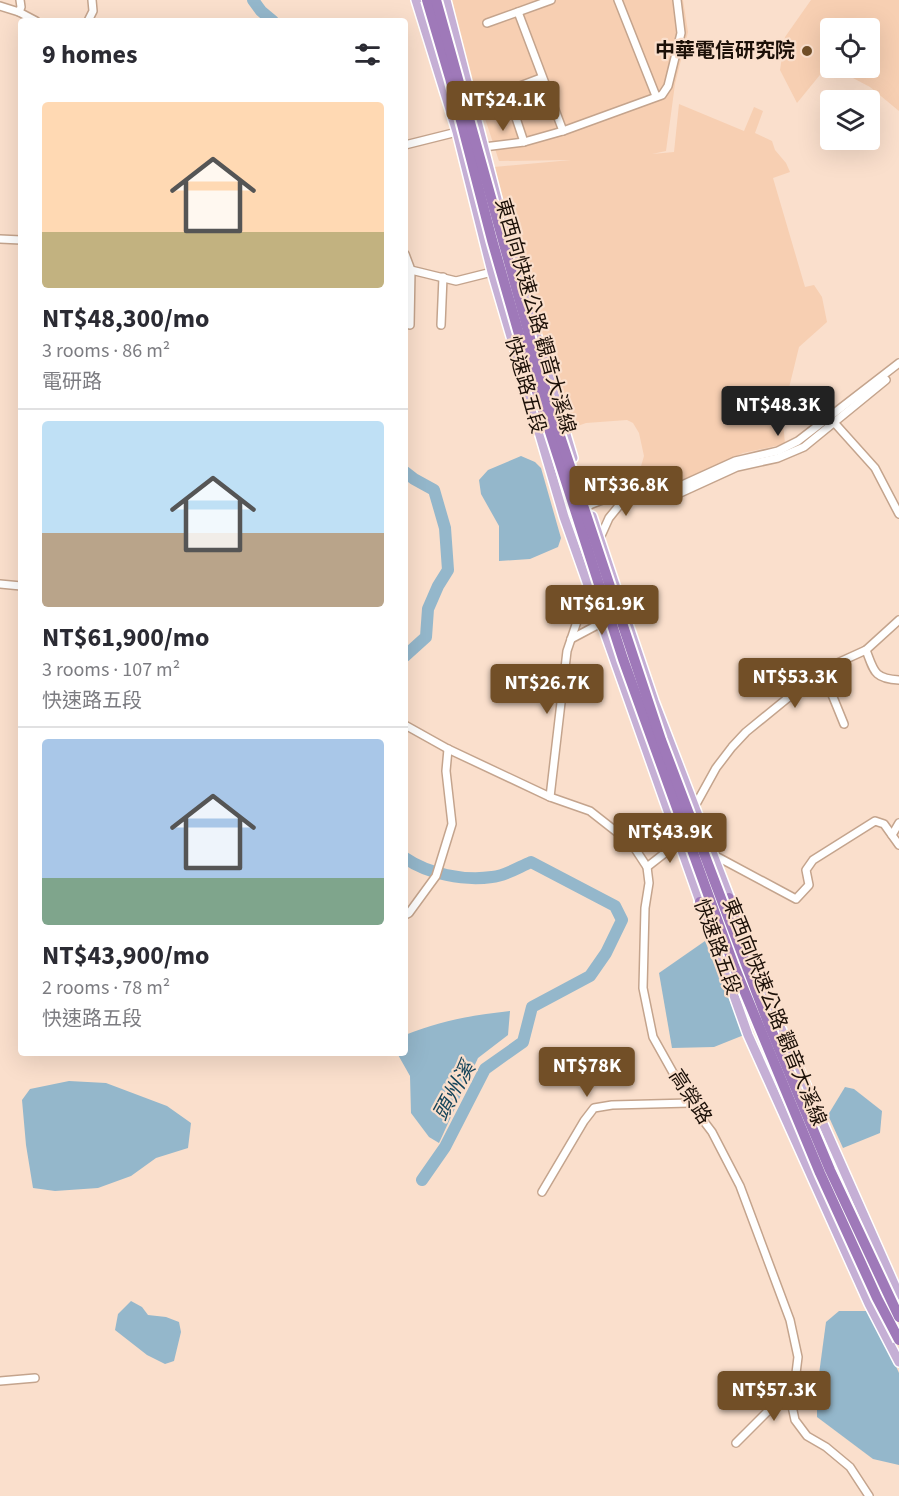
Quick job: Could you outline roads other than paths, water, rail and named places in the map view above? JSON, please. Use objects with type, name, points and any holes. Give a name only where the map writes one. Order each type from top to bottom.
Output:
[{"type":"highway","name":"東西向快速公路 觀音大溪線","points":[[427,0],[450,78],[492,240],[545,421],[623,658],[734,966],[820,1173],[877,1298],[899,1340]]},
{"type":"highway","name":"東西向快速公路 觀音大溪線","points":[[436,0],[554,418],[661,740],[748,969],[830,1170],[899,1317]]},
{"type":"highway","points":[[729,898],[748,969]]},
{"type":"highway","points":[[700,902],[734,966]]},
{"type":"main road","name":"快速路五段","points":[[416,0],[457,132],[492,272],[564,517],[588,589],[748,1035],[869,1304],[899,1362]]},
{"type":"main road","name":"快速路五段","points":[[446,0],[507,236],[579,479],[654,701],[778,1022],[899,1295]]},
{"type":"street","points":[[19,12],[20,0]]},
{"type":"street","points":[[90,18],[93,11],[92,0]]},
{"type":"street","points":[[487,23],[551,0]]},
{"type":"street","points":[[618,0],[656,96]]},
{"type":"street","points":[[484,147],[524,142],[563,131],[662,95],[668,86],[681,33],[677,0]]},
{"type":"street","points":[[0,6],[30,18]]},
{"type":"street","points":[[518,12],[541,78],[563,131]]},
{"type":"street","points":[[524,142],[507,91],[541,78]]},
{"type":"street","points":[[408,144],[457,132]]},
{"type":"street","points":[[0,238],[18,240]]},
{"type":"street","points":[[408,262],[411,270],[410,325]]},
{"type":"street","points":[[411,270],[456,281],[492,272]]},
{"type":"street","points":[[441,325],[443,277]]},
{"type":"street","points":[[639,495],[678,494],[738,467],[778,458],[804,447],[832,419],[899,363]]},
{"type":"street","points":[[600,538],[609,519],[622,502],[648,492],[680,486],[735,462],[778,451],[832,419],[899,369]]},
{"type":"street","points":[[832,419],[875,468],[899,514]]},
{"type":"street","points":[[579,479],[597,485],[648,492]]},
{"type":"street","points":[[564,517],[588,505],[622,493],[648,492]]},
{"type":"street","points":[[0,584],[18,586]]},
{"type":"street","points":[[550,797],[567,651],[588,589]]},
{"type":"street","points":[[571,639],[624,613]]},
{"type":"street","points":[[695,806],[716,768],[746,732],[822,670],[866,650],[899,620]]},
{"type":"street","points":[[866,650],[874,672],[884,679],[899,680]]},
{"type":"street","points":[[822,670],[844,724]]},
{"type":"street","points":[[408,727],[448,749],[550,797],[590,811],[632,843],[647,867],[679,842]]},
{"type":"street","points":[[408,914],[436,876],[452,824],[446,771],[448,749]]},
{"type":"street","points":[[712,854],[796,899],[809,885],[807,870],[813,860],[875,821],[884,824],[899,845]]},
{"type":"street","points":[[892,836],[899,823]]},
{"type":"street","name":"高榮路","points":[[647,867],[649,883],[645,908],[643,988],[653,1037],[690,1103],[712,1132],[740,1186],[790,1320],[798,1357],[792,1406],[795,1420],[807,1436],[826,1447],[850,1467],[869,1496]]},
{"type":"street","points":[[542,1192],[594,1108],[612,1105],[690,1103]]},
{"type":"street","points":[[0,1381],[34,1378]]},
{"type":"street","points":[[736,1443],[795,1384]]},
{"type":"water","points":[[521,456],[535,462],[541,468],[561,538],[558,547],[530,559],[499,561],[499,526],[481,494],[479,480],[488,470]]},
{"type":"water","points":[[705,941],[744,1035],[714,1047],[672,1048],[659,973]]},
{"type":"water","points":[[510,1011],[508,1035],[478,1058],[439,1143],[429,1137],[411,1113],[410,1076],[399,1056],[408,1056],[408,1034],[457,1019]]},
{"type":"water","points":[[69,1081],[106,1083],[167,1106],[191,1123],[188,1148],[156,1158],[131,1176],[98,1188],[55,1191],[33,1188],[22,1100],[30,1089]]},
{"type":"water","points":[[845,1087],[854,1089],[882,1111],[880,1133],[843,1148],[828,1115]]},
{"type":"water","points":[[131,1301],[142,1307],[148,1315],[166,1317],[179,1322],[181,1332],[174,1361],[165,1364],[147,1355],[115,1330],[118,1314]]},
{"type":"water","points":[[839,1311],[871,1311],[899,1373],[899,1465],[873,1459],[817,1417],[817,1389],[826,1322]]},
{"type":"waterway","name":"頭州溪","points":[[253,0],[269,18]]},
{"type":"waterway","name":"頭州溪","points":[[408,474],[434,490],[445,528],[448,570],[428,609],[426,637],[408,653]]},
{"type":"waterway","name":"頭州溪","points":[[408,860],[435,872],[470,878],[497,876],[531,862],[615,906],[622,920],[606,953],[590,976],[532,1007],[523,1042],[485,1069],[445,1147],[422,1180]]},
{"type":"place","name":"中華電信研究院","points":[[807,51]]}]
